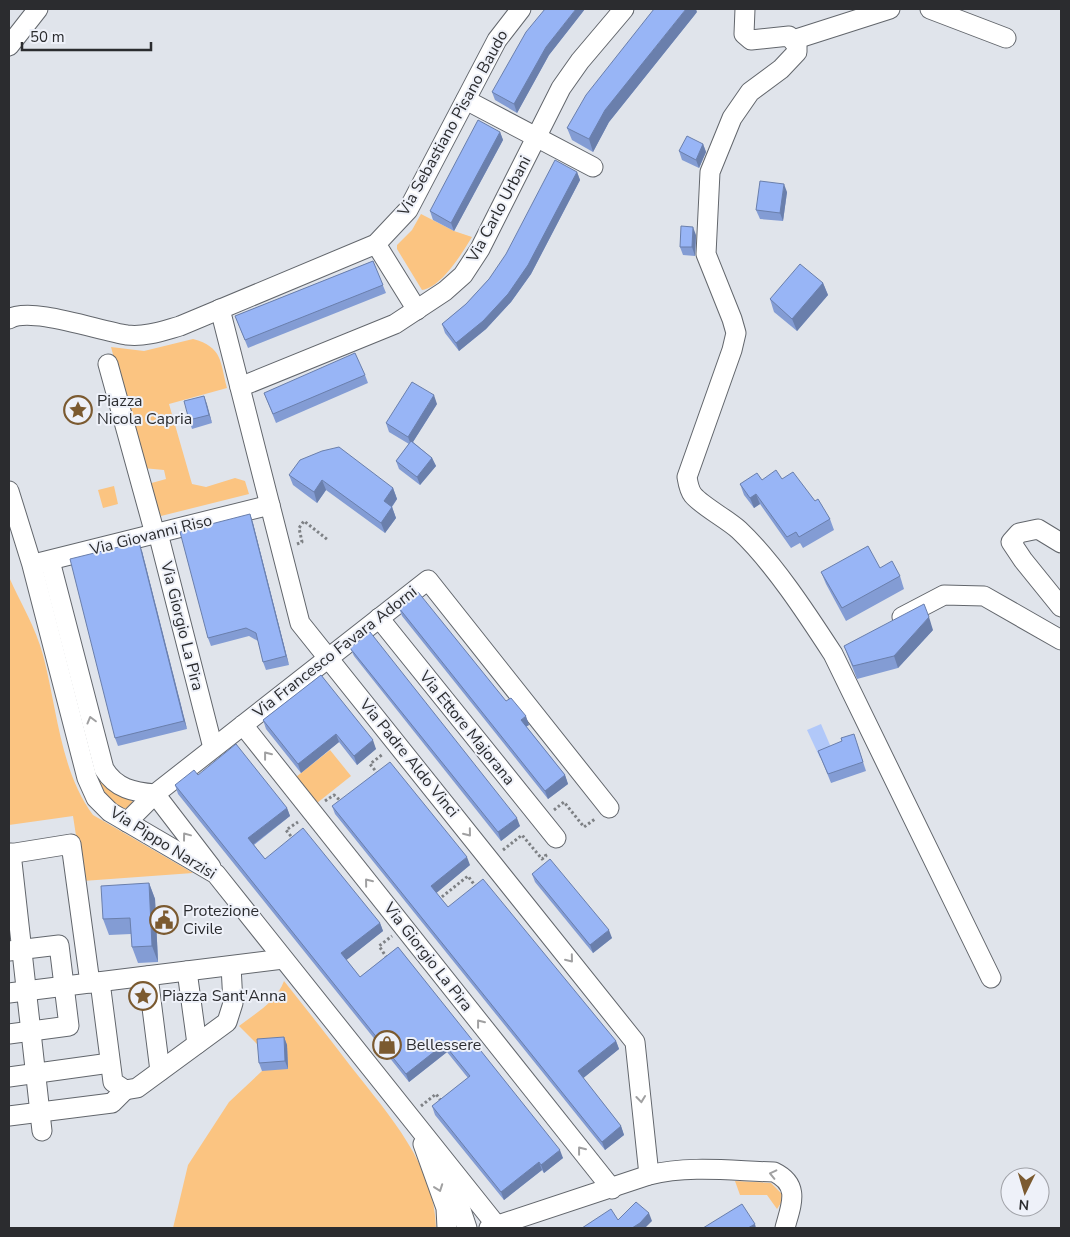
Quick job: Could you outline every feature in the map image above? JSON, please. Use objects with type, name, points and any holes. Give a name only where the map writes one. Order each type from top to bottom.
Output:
[{"type":"street","points":[[9,46],[38,9]]},
{"type":"street","name":"Via Sebastiano Pisano Baudo","points":[[220,309],[376,244],[408,210],[497,40],[520,9]]},
{"type":"street","points":[[745,9],[744,34],[751,40],[789,36],[793,40],[797,52],[781,69],[750,92],[732,118],[710,172],[706,254],[736,333],[732,350],[687,477],[693,495],[729,521],[751,541],[804,611],[833,654],[991,978]]},
{"type":"street","points":[[793,40],[890,9]]},
{"type":"street","points":[[930,9],[1006,38]]},
{"type":"street","name":"Via Carlo Urbani","points":[[240,387],[394,324],[445,291],[463,275],[480,249],[561,88],[616,11]]},
{"type":"street","points":[[466,100],[593,167]]},
{"type":"street","points":[[376,244],[417,310]]},
{"type":"street","points":[[9,319],[37,315],[122,334],[148,335],[180,326],[220,309]]},
{"type":"street","name":"Via Padre Aldo Vinci","points":[[220,309],[300,623],[635,1042],[650,1175]]},
{"type":"street","name":"Via Giorgio La Pira","points":[[108,364],[157,533],[213,748]]},
{"type":"street","name":"Via Pippo Narzisi","points":[[10,498],[41,563],[87,778],[96,798],[110,812],[216,874],[446,1163],[493,1227]]},
{"type":"street","name":"Via Giovanni Riso","points":[[41,563],[270,505]]},
{"type":"street","points":[[1061,543],[1038,529],[1019,533],[1011,542],[1061,607]]},
{"type":"street","points":[[41,563],[104,769],[110,778],[122,787],[134,792],[155,794],[216,874]]},
{"type":"street","name":"Via Francesco Favara Adorni","points":[[127,822],[155,794],[428,580],[609,808]]},
{"type":"street","points":[[883,628],[944,595],[984,596],[1061,640]]},
{"type":"street","name":"Via Ettore Majorana","points":[[379,618],[549,844]]},
{"type":"street","points":[[833,654],[850,645]]},
{"type":"street","name":"Via Giorgio La Pira","points":[[243,725],[612,1188]]},
{"type":"street","points":[[42,1131],[31,1031],[18,992],[10,854],[70,844],[113,1082],[125,1090]]},
{"type":"street","points":[[9,1034],[69,1026],[59,945],[15,950]]},
{"type":"street","points":[[18,992],[283,959]]},
{"type":"street","points":[[9,1116],[112,1103],[125,1090],[137,1088],[227,1022],[233,1003],[231,966]]},
{"type":"street","points":[[186,971],[197,1044]]},
{"type":"street","points":[[148,976],[160,1071]]},
{"type":"street","points":[[9,1077],[110,1064]]},
{"type":"street","points":[[412,1121],[446,1208],[447,1228]]},
{"type":"street","points":[[446,1163],[467,1228]]},
{"type":"street","points":[[493,1227],[650,1175],[667,1170],[689,1169],[774,1172],[788,1181],[793,1197],[785,1228]]},
{"type":"path","points":[[280,547],[302,542],[299,528],[304,521],[328,540]]},
{"type":"path","points":[[371,779],[378,774],[370,764],[397,743]]},
{"type":"path","points":[[564,802],[584,827]]},
{"type":"path","points":[[435,902],[468,876],[476,887],[522,835],[542,859],[546,856],[549,844]]},
{"type":"path","points":[[288,847],[295,842]]},
{"type":"path","points":[[380,963],[388,957],[379,946],[404,927]]},
{"type":"path","points":[[412,1121],[436,1094],[443,1103],[451,1097]]},
{"type":"shaded area","points":[[421,214],[454,231],[472,237],[444,276],[437,283],[422,290],[397,249],[397,245],[412,230]]},
{"type":"shaded area","points":[[193,339],[203,342],[215,351],[221,363],[227,388],[169,404],[192,484],[206,487],[235,478],[245,481],[249,494],[161,516],[148,484],[166,479],[164,470],[143,468],[111,347],[144,351]]},
{"type":"shaded area","points":[[114,486],[118,504],[103,508],[98,490]]},
{"type":"shaded area","points":[[47,576],[99,774],[133,802],[131,806],[124,809],[111,803],[98,787]]},
{"type":"shaded area","points":[[9,577],[40,645],[66,759],[82,798],[93,815],[193,873],[83,881],[73,816],[9,825]]},
{"type":"shaded area","points":[[330,750],[351,776],[317,803],[296,777]]},
{"type":"shaded area","points":[[284,981],[381,1104],[408,1142],[428,1183],[434,1205],[436,1228],[173,1228],[188,1165],[229,1102],[262,1071],[260,1047],[239,1026],[271,1001]]},
{"type":"shaded area","points":[[735,1181],[771,1183],[782,1194],[781,1203],[777,1209],[767,1195],[740,1195]]},
{"type":"water","points":[[821,724],[833,752],[820,758],[807,730]]},
{"type":"building","points":[[545,9],[576,9],[546,47],[514,104],[492,92],[526,32]]},
{"type":"building","points":[[654,9],[686,9],[605,110],[589,139],[567,128],[586,95]]},
{"type":"building","points":[[478,120],[500,132],[451,223],[430,211]]},
{"type":"building","points":[[687,136],[703,144],[696,160],[679,151]]},
{"type":"building","points":[[555,160],[577,172],[528,265],[508,294],[483,321],[456,343],[442,324],[466,304],[489,279],[506,254]]},
{"type":"building","points":[[760,181],[784,184],[780,213],[756,210]]},
{"type":"building","points":[[681,226],[693,227],[692,247],[680,247]]},
{"type":"building","points":[[373,261],[383,285],[245,340],[235,316]]},
{"type":"building","points":[[800,264],[823,283],[792,319],[770,299]]},
{"type":"building","points":[[355,353],[365,375],[273,414],[264,393]]},
{"type":"building","points":[[412,382],[434,395],[408,437],[386,423]]},
{"type":"building","points":[[204,396],[209,415],[189,420],[184,401]]},
{"type":"building","points":[[411,441],[432,458],[417,477],[396,461]]},
{"type":"building","points":[[339,447],[393,488],[384,501],[392,507],[381,523],[322,480],[314,492],[289,475],[300,460],[322,451]]},
{"type":"building","points":[[776,470],[782,479],[793,472],[815,501],[818,499],[830,519],[799,537],[796,532],[787,537],[756,494],[750,498],[740,484],[757,473],[762,480]]},
{"type":"building","points":[[250,514],[286,656],[263,662],[256,633],[246,628],[208,638],[180,532]]},
{"type":"building","points":[[139,542],[184,721],[115,738],[70,559]]},
{"type":"building","points":[[868,546],[880,568],[892,561],[900,576],[842,608],[821,572]]},
{"type":"building","points":[[418,592],[506,701],[511,698],[526,716],[521,720],[565,775],[545,791],[399,608]]},
{"type":"building","points":[[924,604],[929,617],[894,656],[853,666],[844,646]]},
{"type":"building","points":[[370,632],[517,818],[498,832],[350,648]]},
{"type":"building","points":[[321,675],[373,740],[354,756],[336,734],[298,764],[263,720]]},
{"type":"building","points":[[854,734],[863,762],[828,774],[818,751],[842,741],[841,738]]},
{"type":"building","points":[[236,744],[287,808],[248,838],[265,859],[303,828],[380,923],[341,953],[360,977],[398,947],[560,1150],[541,1165],[539,1162],[501,1192],[432,1106],[470,1076],[444,1044],[406,1074],[175,785],[194,770],[198,775]]},
{"type":"building","points":[[390,762],[467,857],[431,886],[448,907],[483,879],[616,1041],[578,1071],[621,1126],[602,1142],[332,806]]},
{"type":"building","points":[[550,859],[609,930],[590,945],[532,874]]},
{"type":"building","points":[[149,883],[152,946],[132,947],[130,918],[103,919],[101,886]]},
{"type":"building","points":[[284,1037],[285,1061],[259,1063],[257,1039]]},
{"type":"building","points":[[636,1202],[649,1213],[640,1223],[632,1228],[582,1228],[611,1209],[618,1220]]},
{"type":"building","points":[[742,1204],[755,1224],[748,1228],[703,1228]]},
{"type":"place","name":"Piazza Nicola Capria","points":[[78,410]]},
{"type":"place","name":"Protezione Civile","points":[[164,920]]},
{"type":"place","name":"Piazza Sant'Anna","points":[[143,996]]},
{"type":"place","name":"Bellessere","points":[[387,1045]]}]
